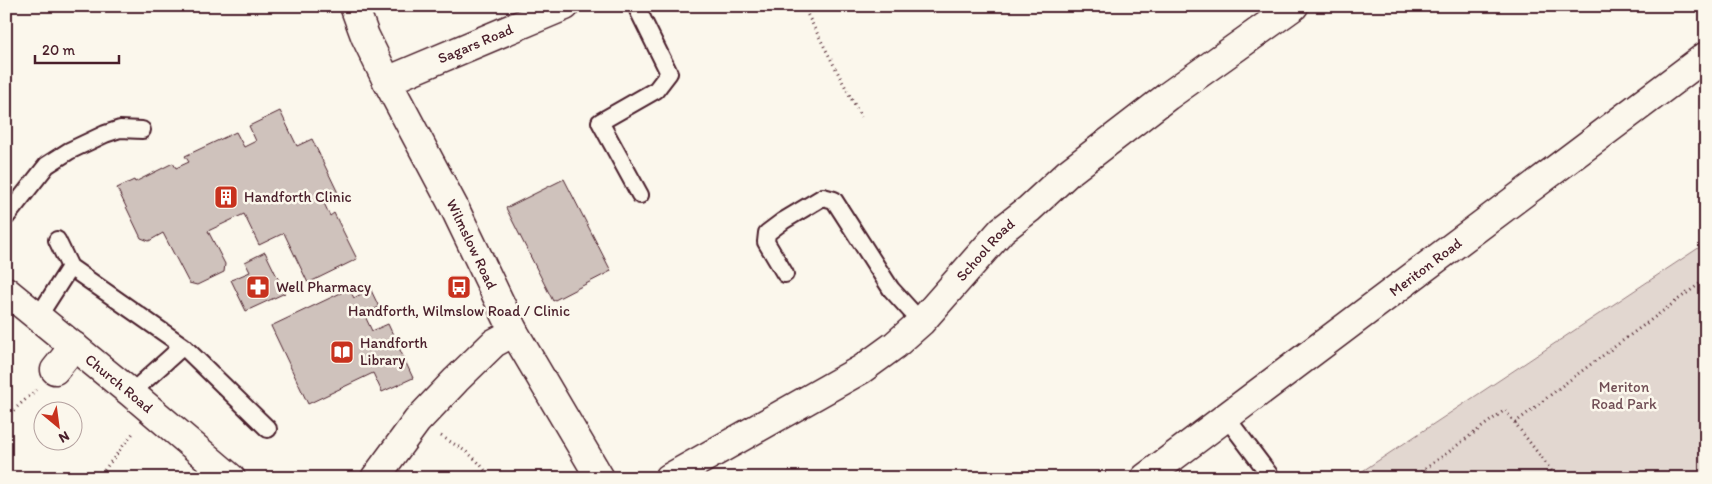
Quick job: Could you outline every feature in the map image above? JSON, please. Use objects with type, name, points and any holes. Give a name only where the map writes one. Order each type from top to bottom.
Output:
[{"type":"street","name":"Wilmslow Road","points":[[354,6],[387,81],[454,207],[514,332],[600,478]]},
{"type":"street","name":"Sagars Road","points":[[387,81],[564,6]]},
{"type":"street","name":"School Road","points":[[669,478],[862,369],[895,345],[921,322],[1002,230],[1029,209],[1068,173],[1168,96],[1294,6]]},
{"type":"street","name":"Meriton Road","points":[[1145,478],[1706,56]]},
{"type":"street","name":"Church Road","points":[[6,291],[131,392],[231,478]]},
{"type":"street","points":[[375,478],[418,421],[494,343],[514,332]]},
{"type":"street","points":[[55,370],[74,346]]},
{"type":"lane","points":[[636,6],[669,73],[656,90],[600,122],[640,195]]},
{"type":"lane","points":[[6,217],[47,165],[69,151],[120,128],[142,130]]},
{"type":"lane","points":[[785,274],[766,242],[767,233],[823,197],[834,200],[891,290],[921,322]]},
{"type":"lane","points":[[57,240],[70,267],[183,346],[268,429]]},
{"type":"lane","points":[[38,317],[70,267]]},
{"type":"lane","points":[[131,392],[183,346]]},
{"type":"lane","points":[[1226,417],[1272,478]]},
{"type":"path","points":[[803,6],[861,117]]},
{"type":"path","points":[[1515,423],[1706,279]]},
{"type":"path","points":[[6,417],[20,406],[55,370]]},
{"type":"path","points":[[98,478],[151,410]]},
{"type":"path","points":[[1413,478],[1504,410],[1557,478]]},
{"type":"path","points":[[418,421],[472,455],[482,465],[490,478]]},
{"type":"green space","name":"Meriton Road Park","points":[[1706,243],[1706,478],[1352,478]]},
{"type":"building","name":"Handforth Clinic","points":[[280,111],[297,146],[312,139],[338,193],[323,201],[330,216],[334,213],[357,259],[308,283],[284,233],[259,245],[244,214],[208,231],[225,264],[224,272],[197,285],[189,283],[163,233],[149,241],[141,238],[117,188],[134,180],[135,182],[173,163],[176,168],[189,162],[185,156],[236,132],[244,147],[256,141],[249,126]]},
{"type":"building","points":[[564,179],[611,271],[553,301],[506,208]]},
{"type":"building","name":"Well Pharmacy","points":[[265,252],[285,293],[246,311],[231,280],[250,272],[245,262]]},
{"type":"building","name":"Handforth Library","points":[[368,284],[379,307],[364,314],[372,331],[388,324],[413,378],[382,392],[373,373],[308,404],[271,326],[349,289],[354,298],[363,293],[361,288]]},
{"type":"place","name":"Handforth Clinic","points":[[226,197]]},
{"type":"place","name":"Well Pharmacy","points":[[258,287]]},
{"type":"place","name":"Handforth, Wilmslow Road / Clinic","points":[[459,287]]},
{"type":"place","name":"Handforth Library","points":[[342,352]]}]
